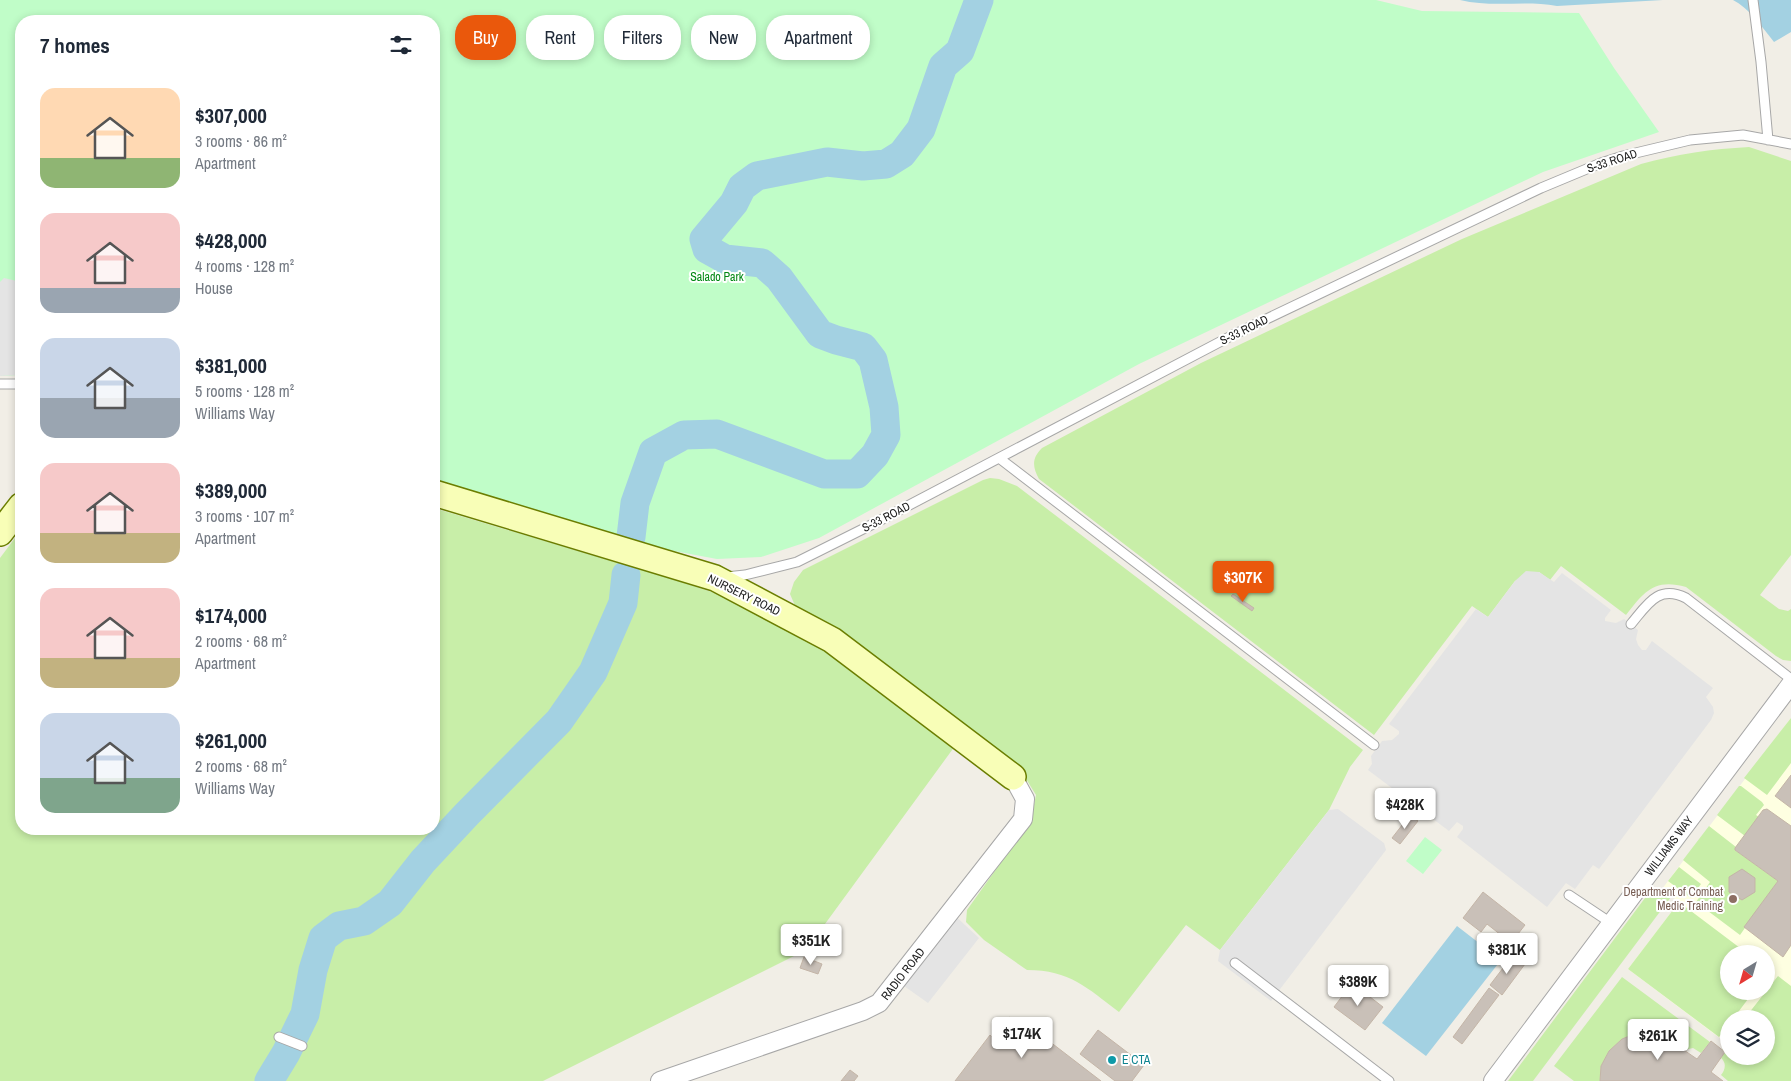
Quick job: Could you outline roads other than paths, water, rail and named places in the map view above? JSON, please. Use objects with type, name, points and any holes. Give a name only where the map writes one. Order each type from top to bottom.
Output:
[{"type":"street","name":"NURSERY ROAD","points":[[440,495],[715,578],[832,640],[1013,777]]},
{"type":"street","points":[[0,534],[15,514]]},
{"type":"street","name":"WILLIAMS WAY","points":[[1493,1081],[1791,684]]},
{"type":"street","name":"RADIO ROAD","points":[[660,1081],[863,1011],[879,1003],[1023,819],[1025,799],[1013,777]]},
{"type":"lane","points":[[1753,0],[1762,62],[1768,140]]},
{"type":"lane","name":"S-33 ROAD","points":[[715,578],[745,575],[797,562],[878,522],[1232,335],[1541,188],[1592,166],[1623,156],[1690,140],[1743,135],[1791,144]]},
{"type":"lane","points":[[0,384],[15,386]]},
{"type":"lane","points":[[999,458],[1374,745]]},
{"type":"lane","points":[[1631,624],[1652,599],[1664,594],[1678,594],[1686,598],[1791,679]]},
{"type":"lane","points":[[1569,895],[1610,923]]},
{"type":"lane","points":[[1235,963],[1389,1081]]},
{"type":"lane","points":[[279,1037],[302,1046]]},
{"type":"water","points":[[1460,0],[1663,0],[1557,6],[1545,4],[1484,3]]},
{"type":"water","points":[[1733,0],[1791,0],[1791,32],[1774,42],[1750,13]]},
{"type":"water","points":[[1457,926],[1501,960],[1426,1056],[1382,1023]]},
{"type":"waterway","points":[[631,537],[635,503],[653,452],[684,435],[717,434],[824,474],[857,474],[875,455],[886,435],[884,407],[873,360],[863,347],[820,334],[779,278],[762,263],[725,259],[707,249],[704,239],[734,203],[742,187],[757,176],[827,162],[863,166],[886,164],[902,154],[921,129],[943,66],[960,51],[979,0]]},
{"type":"waterway","points":[[269,1081],[286,1053],[305,1014],[313,970],[323,938],[339,926],[364,921],[390,903],[423,861],[559,721],[593,672],[623,603],[626,575]]},
{"type":"place","name":"Department of Combat Medic Training","points":[[1733,899]]},
{"type":"place","name":"E CTA","points":[[1112,1060]]},
{"type":"park label","name":"Salado Park","points":[[717,277]]}]
